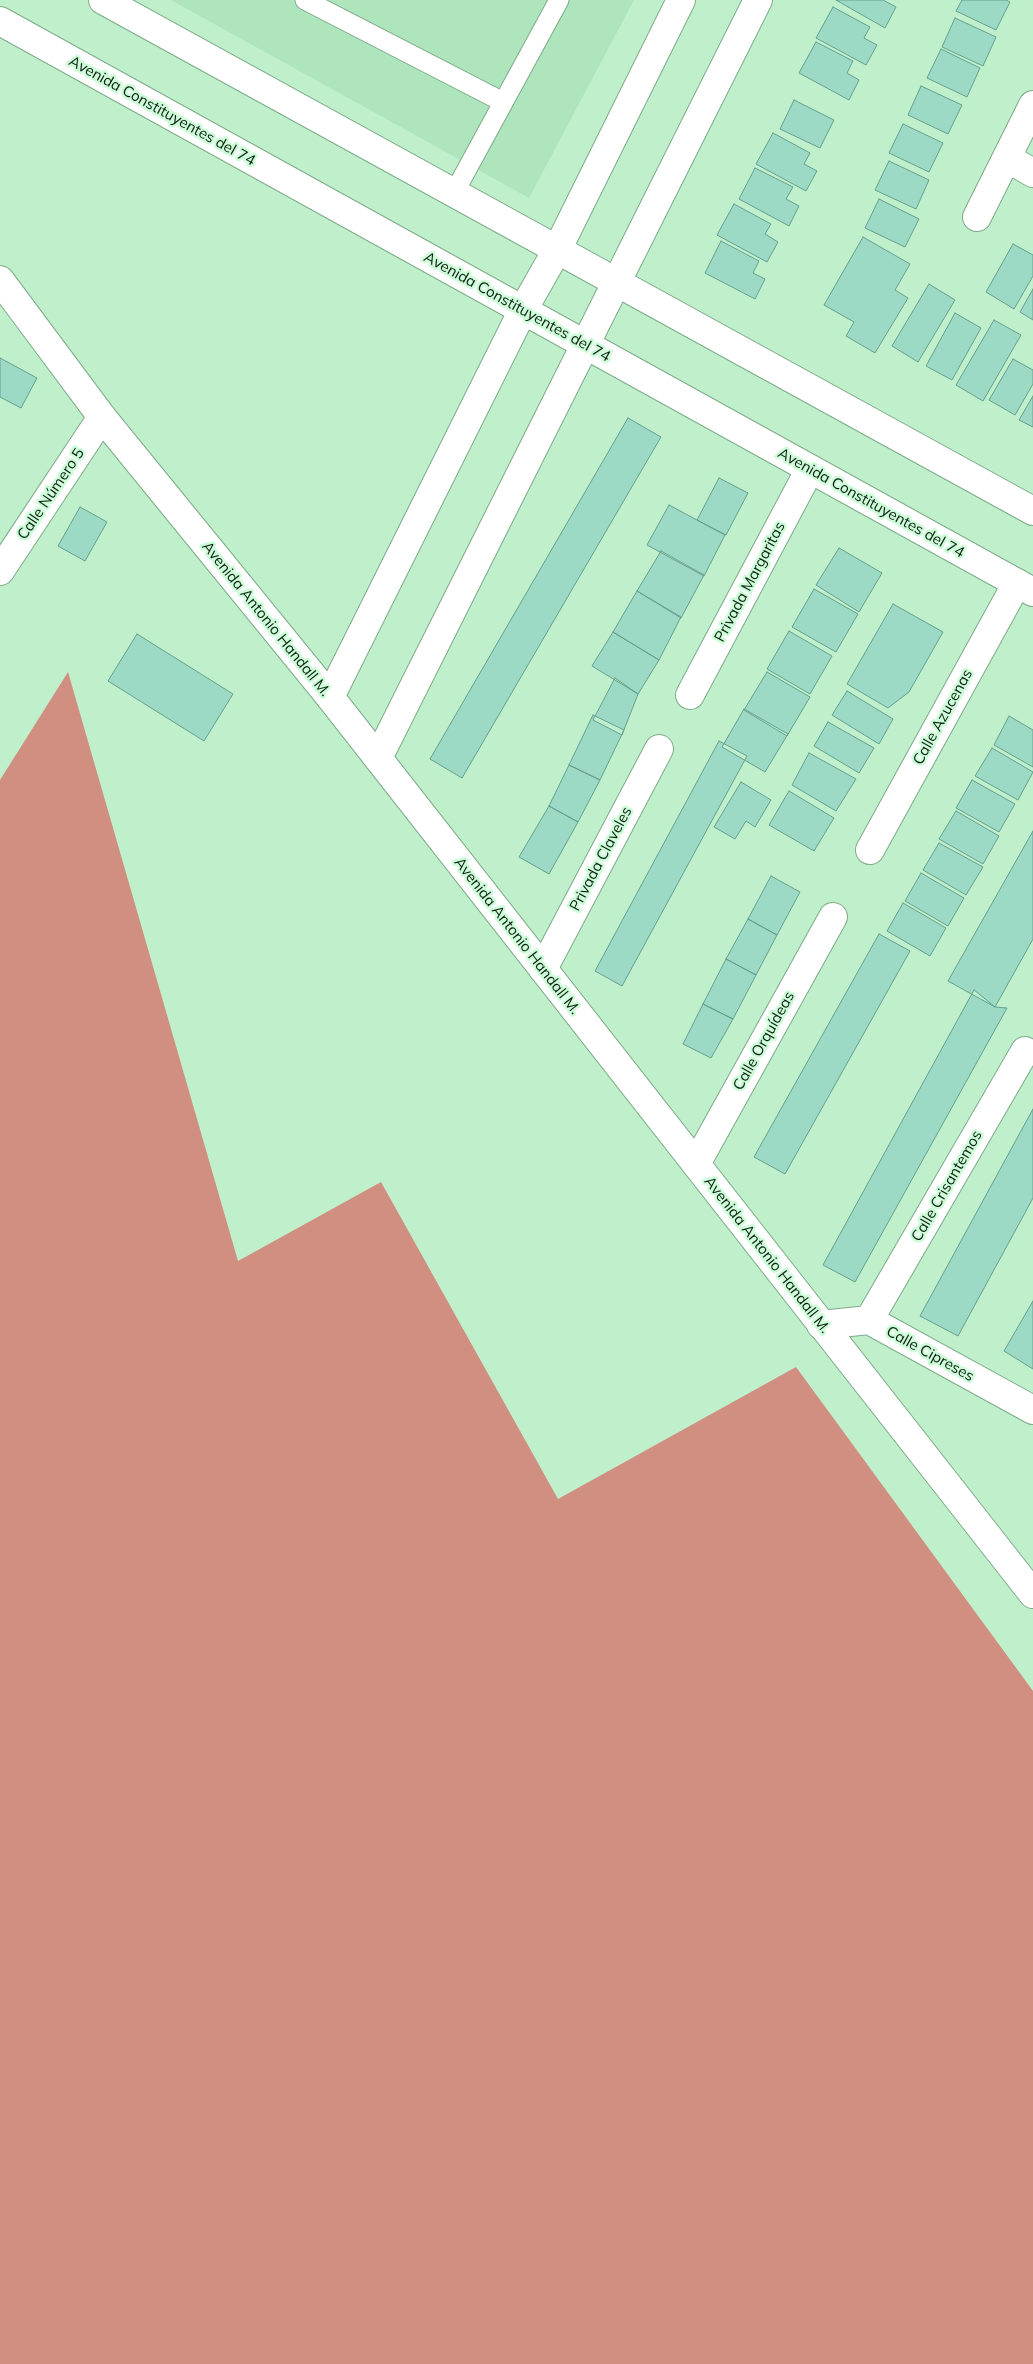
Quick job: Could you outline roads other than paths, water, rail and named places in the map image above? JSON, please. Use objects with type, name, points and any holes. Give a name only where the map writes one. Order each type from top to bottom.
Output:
[{"type":"street","points":[[103,0],[1033,512]]},
{"type":"street","points":[[330,697],[522,310],[557,250],[681,0]]},
{"type":"street","points":[[378,758],[758,0]]},
{"type":"street","name":"Avenida Constituyentes del 74","points":[[0,21],[1025,588]]},
{"type":"street","points":[[977,217],[1033,105]]},
{"type":"street","points":[[1006,158],[1033,173]]},
{"type":"street","name":"Avenida Antonio Handall M.","points":[[0,280],[102,417],[330,697],[1033,1594]]},
{"type":"street","name":"Calle Número 5","points":[[0,571],[102,417]]},
{"type":"street","name":"Privada Margaritas","points":[[690,695],[810,469]]},
{"type":"street","name":"Calle Azucenas","points":[[870,850],[1025,588]]},
{"type":"street","name":"Privada Claveles","points":[[543,969],[659,749]]},
{"type":"street","name":"Calle Orquídeas","points":[[696,1164],[833,917]]},
{"type":"street","name":"Calle Crisantemos","points":[[869,1320],[1024,1051]]},
{"type":"street","name":"Calle Cipreses","points":[[821,1325],[869,1320],[1033,1410]]},
{"type":"lane","points":[[305,0],[503,102]]},
{"type":"lane","points":[[454,193],[559,0]]}]
